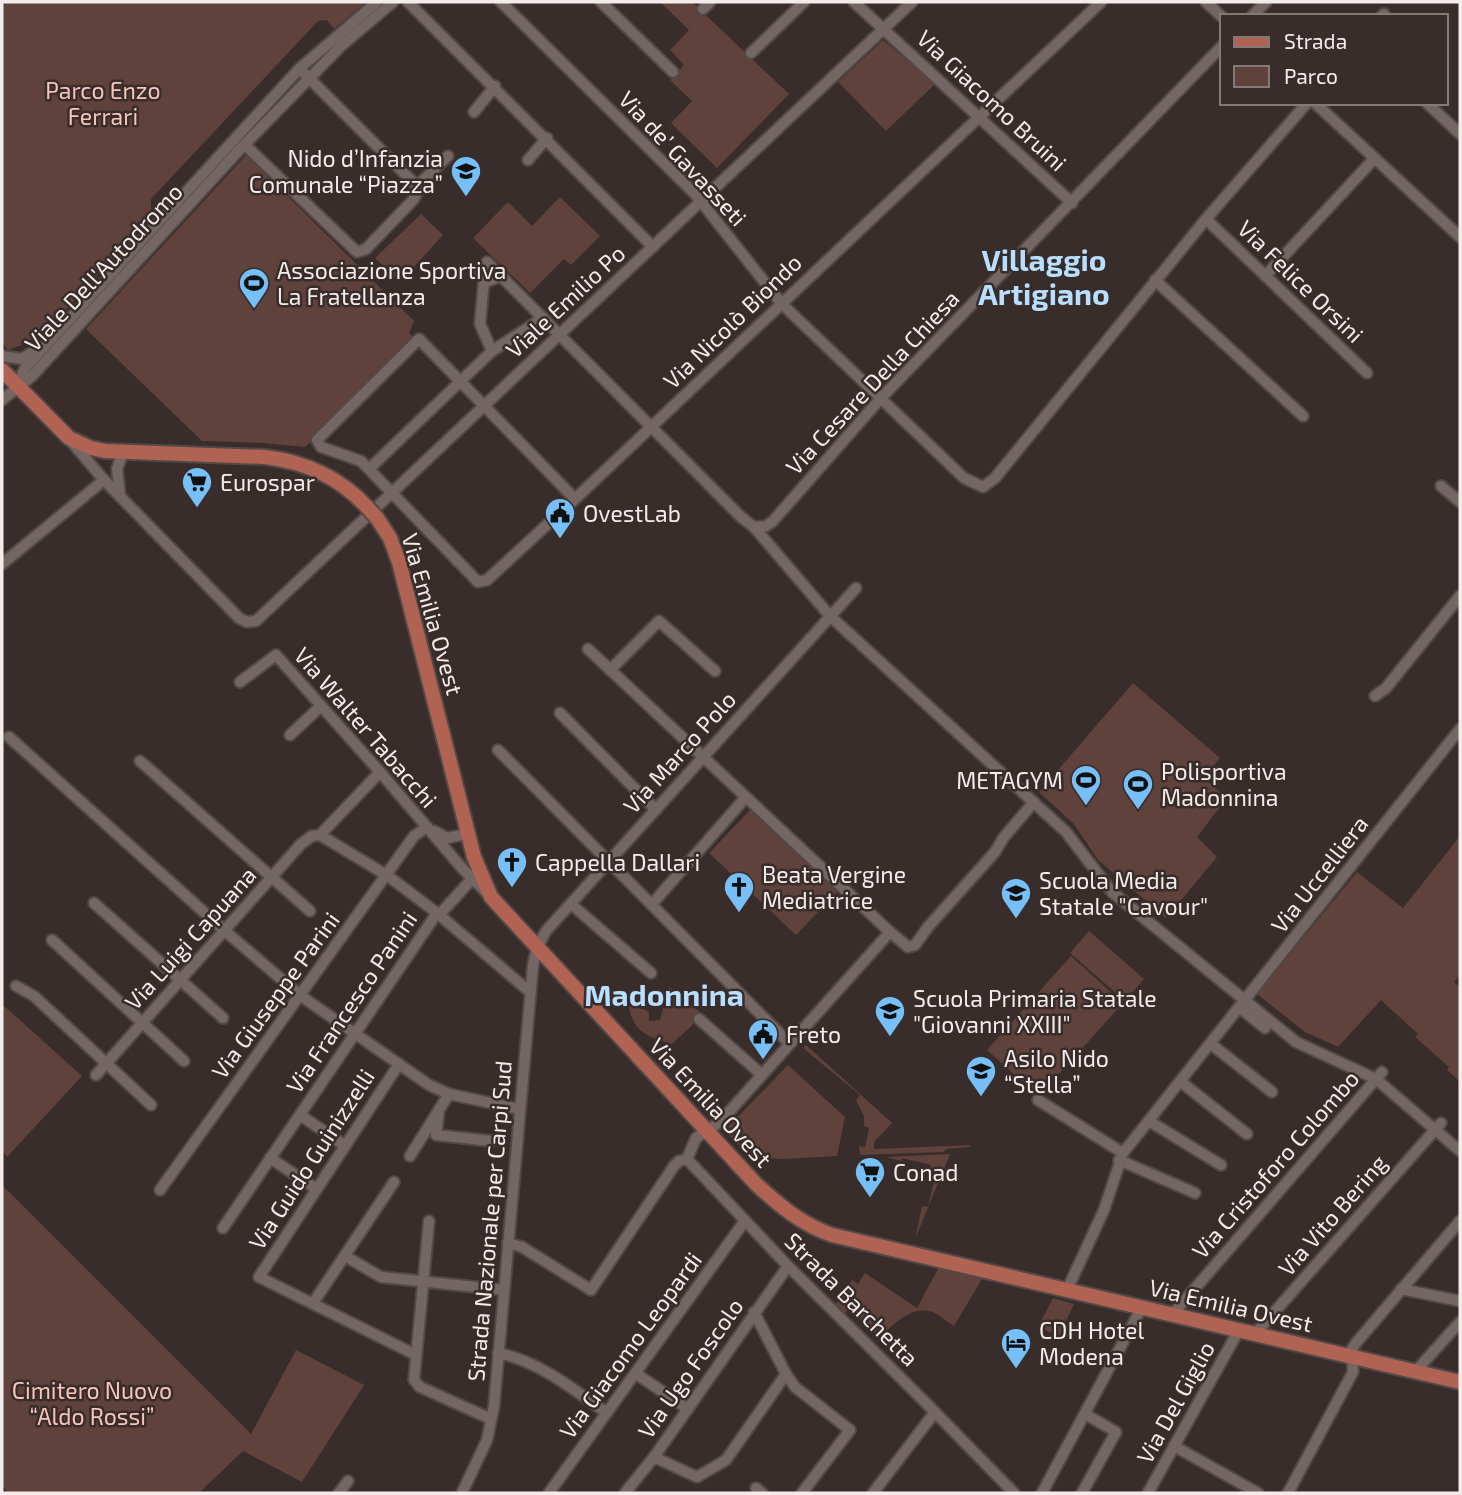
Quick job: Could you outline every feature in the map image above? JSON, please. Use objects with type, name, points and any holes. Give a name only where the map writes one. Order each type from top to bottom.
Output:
[{"type":"main road","name":"Via Emilia Ovest","points":[[2,370],[69,438],[91,448],[124,452],[265,457],[296,463],[334,479],[350,490],[372,512],[394,547],[410,601],[467,834],[491,897],[756,1184],[797,1220],[819,1231],[1460,1382]]},
{"type":"street","name":"Viale Dell'Autodromo","points":[[227,157],[245,145],[309,78],[337,42],[377,2]]},
{"type":"street","name":"Viale Dell'Autodromo","points":[[17,386],[32,376],[227,157],[299,69],[393,2]]},
{"type":"street","points":[[408,2],[495,86],[653,247]]},
{"type":"street","name":"Via de’ Gavasseti","points":[[501,2],[701,202],[781,303],[964,478],[983,487],[995,478],[1155,280]]},
{"type":"street","points":[[601,2],[673,72]]},
{"type":"street","points":[[751,53],[804,2]]},
{"type":"street","name":"Via Giacomo Bruini","points":[[854,2],[1072,203]]},
{"type":"street","name":"Viale Emilio Po","points":[[120,495],[244,621],[252,622],[262,616],[912,2]]},
{"type":"street","name":"Via Nicolò Biondo","points":[[392,495],[478,582],[491,578],[1101,2]]},
{"type":"street","points":[[1206,2],[1220,15]]},
{"type":"street","name":"Via Cesare Della Chiesa","points":[[754,527],[760,528],[773,520],[881,398],[1220,48]]},
{"type":"street","points":[[245,145],[357,252],[366,249],[414,200],[417,187],[299,69]]},
{"type":"street","points":[[474,112],[495,86]]},
{"type":"street","points":[[1303,416],[1155,280],[1305,105]]},
{"type":"street","points":[[1317,105],[1460,237]]},
{"type":"street","points":[[1429,105],[1460,134]]},
{"type":"street","points":[[528,160],[547,138]]},
{"type":"street","points":[[417,187],[448,156]]},
{"type":"street","points":[[1265,276],[1374,159]]},
{"type":"street","name":"Viale Dell'Autodromo","points":[[17,386],[25,368],[173,216]]},
{"type":"street","name":"Via Felice Orsini","points":[[1206,219],[1367,373]]},
{"type":"street","points":[[492,351],[480,324],[484,280],[480,270],[487,262],[754,527],[830,616],[1066,832],[1112,892],[1243,1004],[1296,1042],[1379,1075],[1439,1126],[1460,1150]]},
{"type":"street","points":[[369,469],[492,351],[543,318]]},
{"type":"street","points":[[2,356],[13,359],[30,356],[54,331],[65,327]]},
{"type":"street","points":[[392,495],[361,461],[319,446],[319,437],[419,339],[575,499]]},
{"type":"street","points":[[28,397],[32,376]]},
{"type":"street","points":[[2,400],[17,386]]},
{"type":"street","points":[[69,438],[120,495]]},
{"type":"street","points":[[120,495],[117,469],[124,452]]},
{"type":"street","points":[[2,564],[104,480]]},
{"type":"street","points":[[1441,486],[1460,502]]},
{"type":"street","name":"Via Marco Polo","points":[[537,948],[546,932],[856,587]]},
{"type":"street","points":[[1375,696],[1386,688],[1460,596]]},
{"type":"street","points":[[610,670],[659,621],[715,671]]},
{"type":"street","points":[[588,649],[908,947],[915,945],[996,852],[1004,837],[1034,802]]},
{"type":"street","name":"Via Walter Tabacchi","points":[[240,682],[276,656],[472,879],[491,897]]},
{"type":"street","points":[[290,735],[321,706]]},
{"type":"street","points":[[560,713],[656,810]]},
{"type":"street","name":"Via Uccelliera","points":[[1067,1290],[1104,1210],[1121,1156],[1460,729]]},
{"type":"street","points":[[9,737],[301,996],[429,1085],[449,1094],[519,1109]]},
{"type":"street","points":[[498,750],[789,1043]]},
{"type":"street","points":[[139,761],[310,911]]},
{"type":"street","name":"Via Luigi Capuana","points":[[96,1075],[302,844],[312,836],[320,835],[380,772]]},
{"type":"street","points":[[652,904],[746,797]]},
{"type":"street","name":"Via Walter Tabacchi","points":[[427,827],[447,838],[467,834]]},
{"type":"street","name":"Via Walter Tabacchi","points":[[427,827],[454,855],[474,858]]},
{"type":"street","name":"Via Giuseppe Parini","points":[[160,1190],[388,876],[414,836],[427,827]]},
{"type":"street","points":[[320,835],[388,876],[438,914],[530,992]]},
{"type":"street","name":"Via Francesco Panini","points":[[223,1228],[438,914],[472,879]]},
{"type":"street","points":[[94,903],[223,1018]]},
{"type":"street","points":[[571,904],[651,973]]},
{"type":"street","points":[[508,1243],[522,1247],[591,1290],[674,1166],[687,1159],[692,1143],[720,1122],[890,932]]},
{"type":"street","points":[[52,940],[184,1061]]},
{"type":"street","name":"Strada Nazionale per Carpi Sud","points":[[462,1493],[487,1440],[491,1419],[530,992],[537,948]]},
{"type":"street","points":[[16,986],[34,996],[151,1105]]},
{"type":"street","points":[[1243,1004],[1265,1028]]},
{"type":"street","points":[[699,1018],[762,1075]]},
{"type":"street","points":[[1211,1044],[1272,1092]]},
{"type":"street","name":"Via Guido Guinizzelli","points":[[313,1303],[259,1277],[399,1064]]},
{"type":"street","name":"Via Cristoforo Colombo","points":[[1172,1315],[1379,1075]]},
{"type":"street","points":[[1181,1082],[1247,1134]]},
{"type":"street","points":[[410,1156],[449,1094]]},
{"type":"street","points":[[1038,1100],[1121,1156],[1195,1193]]},
{"type":"street","points":[[439,1110],[436,1135],[491,1141]]},
{"type":"street","name":"Via Francesco Panini","points":[[299,1115],[344,1145]]},
{"type":"street","points":[[1149,1121],[1221,1165]]},
{"type":"street","name":"Via Vito Bering","points":[[1255,1334],[1439,1126]]},
{"type":"street","points":[[270,1158],[315,1188]]},
{"type":"street","name":"Strada Barchetta","points":[[687,1159],[744,1222],[1014,1493]]},
{"type":"street","points":[[394,1182],[313,1303],[416,1355]]},
{"type":"street","points":[[1288,1493],[1353,1371],[1352,1349],[1460,1221]]},
{"type":"street","points":[[429,1222],[414,1380],[420,1387],[491,1419]]},
{"type":"street","name":"Via Giacomo Leopardi","points":[[549,1493],[744,1222]]},
{"type":"street","points":[[345,1256],[381,1277],[503,1290]]},
{"type":"street","name":"Via Ugo Foscolo","points":[[625,1493],[654,1457],[788,1266]]},
{"type":"street","points":[[1401,1289],[1460,1301]]},
{"type":"street","points":[[1042,1493],[1142,1307]]},
{"type":"street","points":[[754,1312],[795,1387],[850,1430],[802,1493]]},
{"type":"street","points":[[1415,1372],[1460,1322]]},
{"type":"street","name":"Via Del Giglio","points":[[1148,1493],[1239,1330]]},
{"type":"street","points":[[498,1353],[514,1356],[556,1378],[607,1413]]},
{"type":"street","points":[[635,1373],[688,1409]]},
{"type":"street","points":[[654,1457],[697,1477],[726,1460],[786,1374]]},
{"type":"street","points":[[873,1493],[935,1412]]},
{"type":"street","points":[[1082,1493],[1116,1432],[1085,1414]]},
{"type":"street","points":[[1174,1446],[1258,1493]]},
{"type":"street","points":[[339,1493],[348,1481]]},
{"type":"green space","name":"Parco Enzo Ferrari","points":[[2,2],[366,2],[334,29],[327,20],[318,21],[151,199],[151,217],[61,315],[45,324],[27,343],[8,350],[2,342]]},
{"type":"green space","points":[[660,2],[692,2],[789,94],[717,168],[671,123],[692,101],[670,80],[684,65],[670,50],[689,30]]},
{"type":"green space","points":[[883,40],[935,84],[886,131],[838,82]]},
{"type":"green space","name":"Associazione Sportiva La Fratellanza","points":[[246,155],[414,321],[409,333],[417,341],[305,447],[202,441],[86,329]]},
{"type":"green space","points":[[560,197],[600,236],[571,265],[564,259],[530,293],[473,238],[508,202],[532,226]]},
{"type":"green space","points":[[421,214],[443,235],[400,282],[375,258]]},
{"type":"green space","name":"Polisportiva Madonnina","points":[[1133,683],[1220,758],[1203,778],[1227,798],[1197,837],[1217,857],[1166,918],[1098,860],[1074,824],[1039,792]]},
{"type":"green space","points":[[750,810],[837,892],[796,935],[709,853]]},
{"type":"green space","points":[[1460,836],[1460,975],[1454,982],[1460,988],[1460,1082],[1447,1070],[1449,1067],[1415,1037],[1418,1034],[1381,1000],[1338,1047],[1305,1032],[1257,994],[1357,872],[1403,908]]},
{"type":"green space","points":[[1089,931],[1144,979],[1125,1001],[1070,953]]},
{"type":"green space","points":[[1071,956],[1123,1003],[1039,1096],[987,1050]]},
{"type":"green space","points":[[669,987],[703,1015],[672,1044],[656,1039],[638,1028],[629,1006],[646,1010],[649,1013],[649,1021],[660,1020]]},
{"type":"green space","points":[[2,1004],[82,1076],[7,1157],[2,1150]]},
{"type":"green space","points":[[806,1045],[892,1123],[874,1142],[874,1149],[971,1145],[970,1147],[947,1149],[943,1152],[860,1155],[859,1146],[865,1147],[869,1128],[864,1126],[864,1116],[856,1100],[860,1095],[803,1048]]},
{"type":"green space","points":[[788,1065],[845,1117],[837,1156],[783,1159],[750,1157],[730,1136],[729,1126]]},
{"type":"green space","points":[[950,1154],[915,1239],[922,1206],[928,1207],[936,1172],[930,1171],[931,1165],[886,1157]]},
{"type":"green space","name":"Cimitero Nuovo “Aldo Rossi”","points":[[2,1185],[251,1434],[296,1350],[364,1385],[302,1482],[243,1451],[199,1493],[9,1493],[2,1486]]},
{"type":"green space","points":[[939,1267],[982,1279],[954,1326],[929,1311],[915,1312],[901,1318],[879,1338],[853,1312],[857,1308],[853,1304],[845,1313],[836,1304],[852,1280],[858,1284],[865,1273],[917,1308]]},
{"type":"green space","points":[[1053,1298],[1074,1304],[1059,1336],[1038,1327]]},
{"type":"place","name":"Nido d’Infanzia Comunale “Piazza”","points":[[466,198]]},
{"type":"place","name":"Associazione Sportiva La Fratellanza","points":[[254,310]]},
{"type":"place","name":"Eurospar","points":[[197,509]]},
{"type":"place","name":"OvestLab","points":[[560,540]]},
{"type":"place","name":"METAGYM","points":[[1086,807]]},
{"type":"place","name":"Polisportiva Madonnina","points":[[1138,811]]},
{"type":"place","name":"Cappella Dallari","points":[[512,889]]},
{"type":"place","name":"Beata Vergine Mediatrice","points":[[739,914]]},
{"type":"place","name":"Scuola Media Statale \"Cavour\"","points":[[1016,920]]},
{"type":"place","name":"Scuola Primaria Statale \"Giovanni XXIII\"","points":[[890,1038]]},
{"type":"place","name":"Freto","points":[[763,1061]]},
{"type":"place","name":"Asilo Nido “Stella”","points":[[981,1098]]},
{"type":"place","name":"Conad","points":[[870,1199]]},
{"type":"place","name":"CDH Hotel Modena","points":[[1016,1370]]},
{"type":"district","name":"Villaggio Artigiano","points":[[1044,276]]},
{"type":"district","name":"Madonnina","points":[[664,994]]}]
